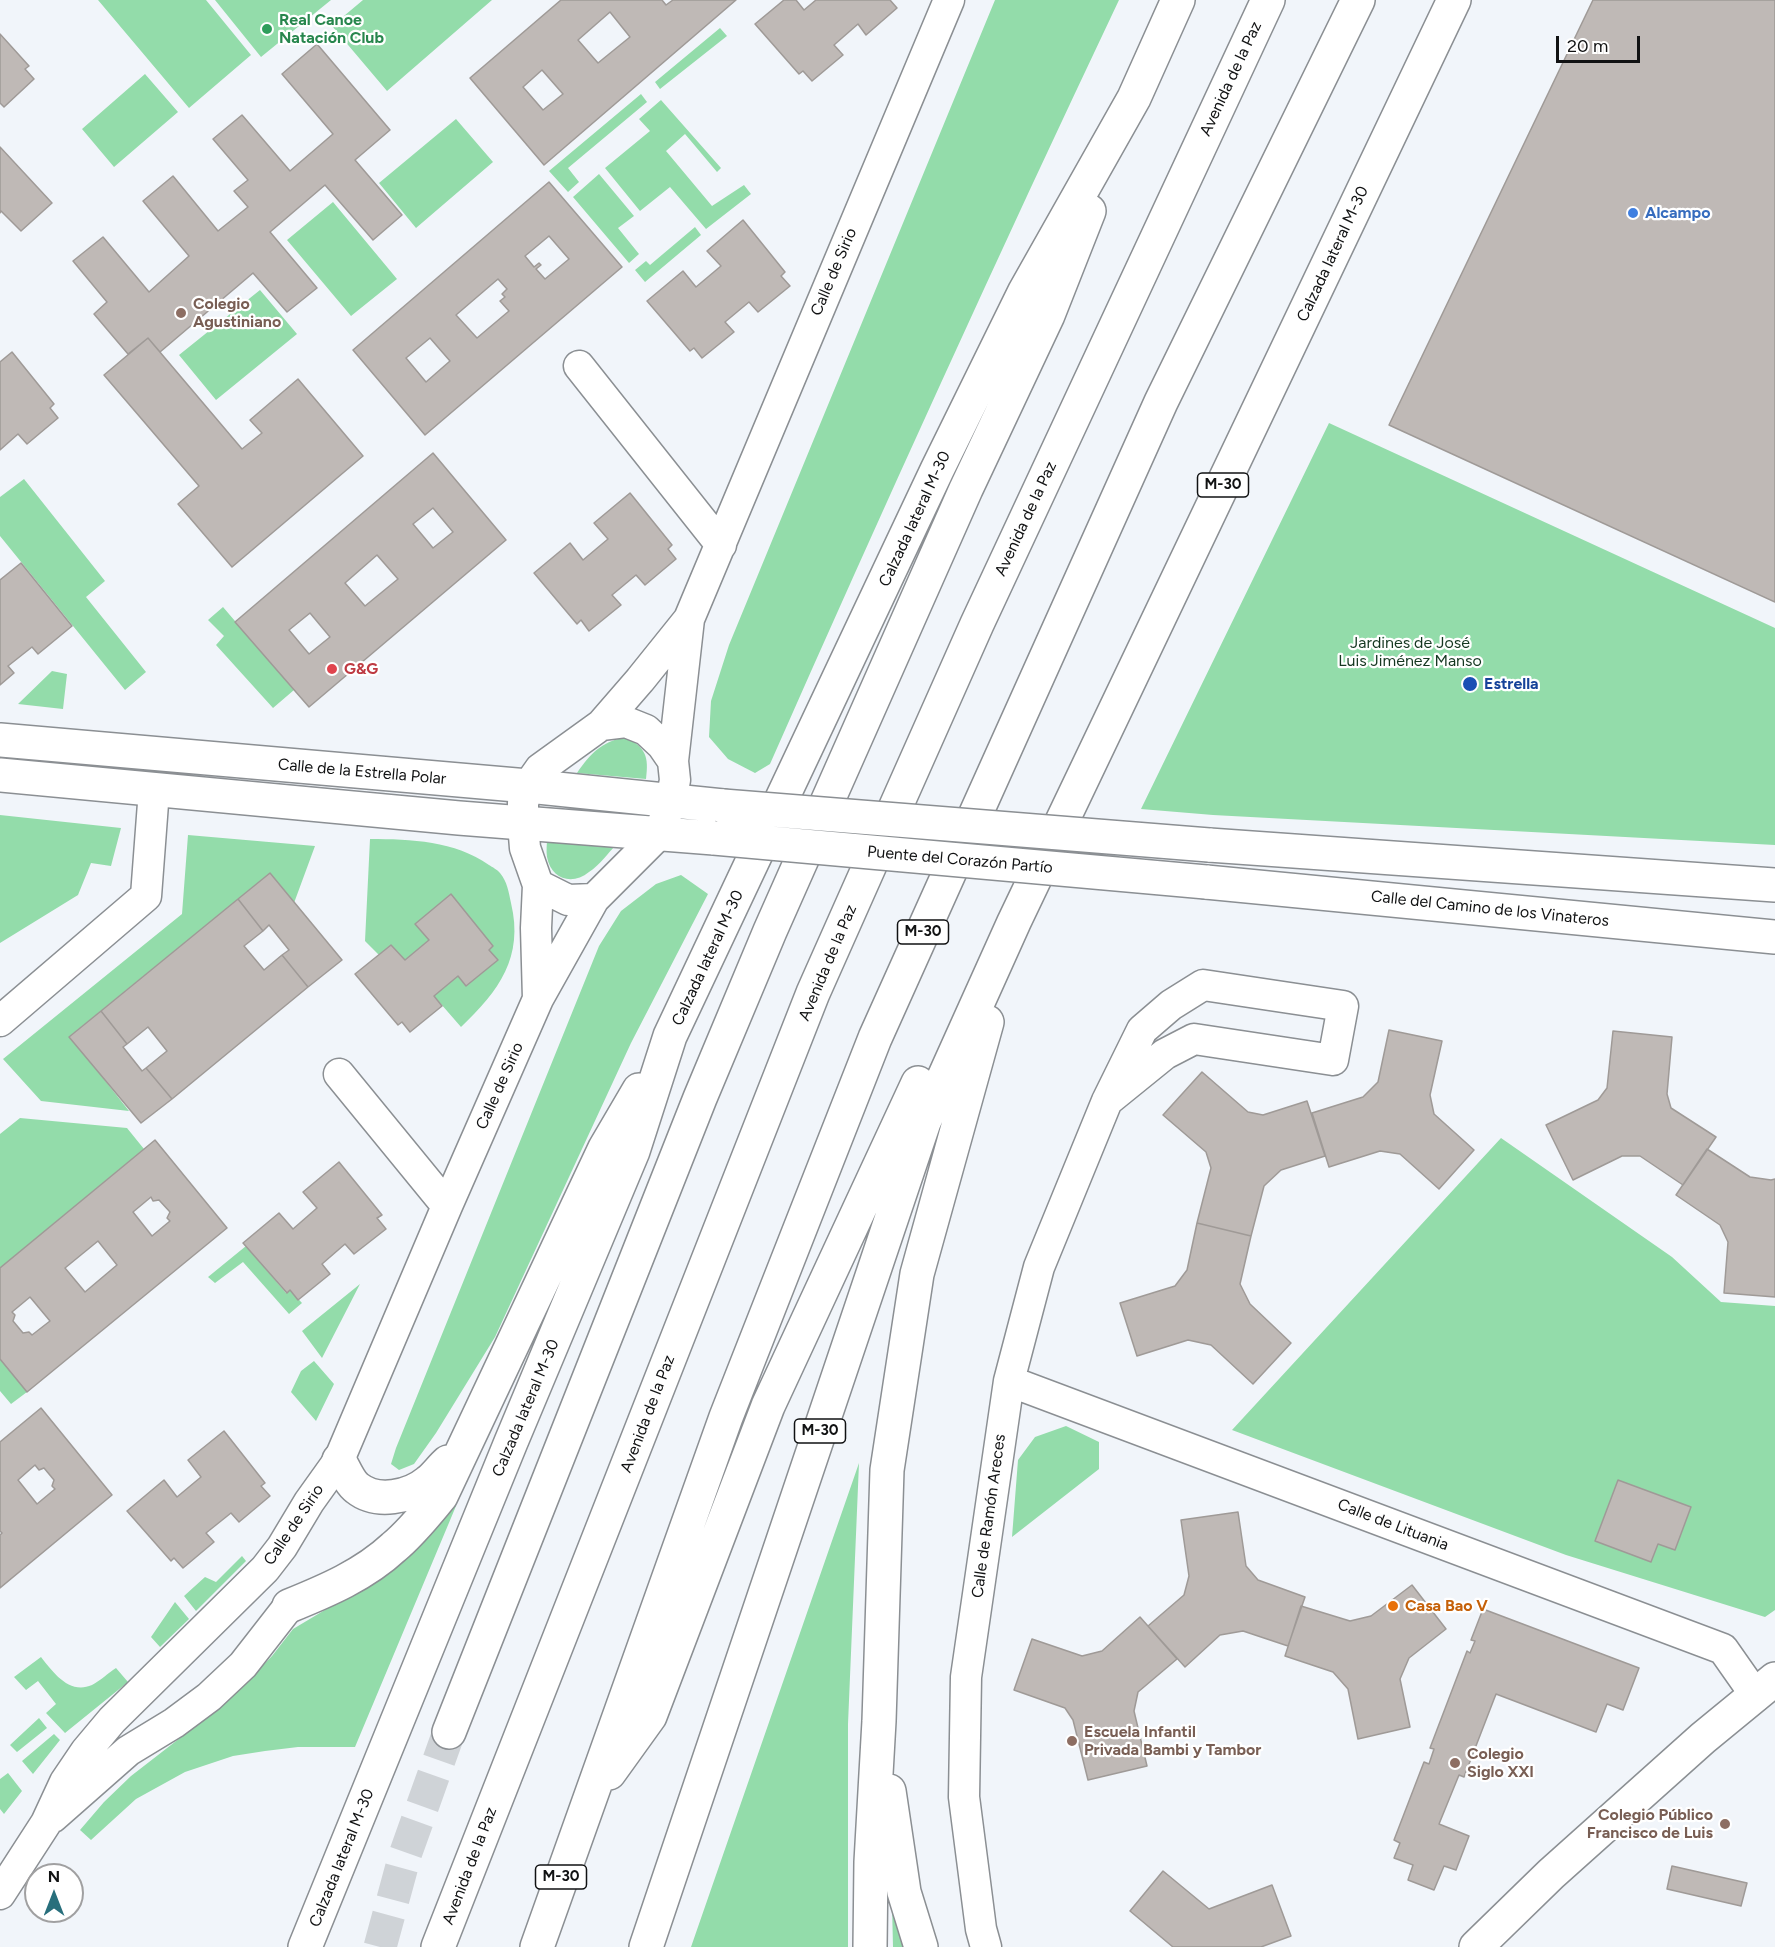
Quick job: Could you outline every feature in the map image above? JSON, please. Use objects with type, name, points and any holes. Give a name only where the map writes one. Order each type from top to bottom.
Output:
[{"type":"main road","name":"Calzada lateral M-30","points":[[305,1947],[511,1442],[633,1151],[670,1036],[937,470],[1025,291],[1134,98],[1178,0]]},
{"type":"main road","name":"Avenida de la Paz","points":[[438,1947],[813,993],[977,624],[1268,0]]},
{"type":"main road","name":"M-30","points":[[537,1947],[726,1417],[875,1038],[1161,402],[1358,0]]},
{"type":"main road","name":"Calzada lateral M-30","points":[[646,1947],[924,1122],[1014,922],[1454,0]]},
{"type":"main road","points":[[1431,47],[1465,0]]},
{"type":"main road","points":[[449,1732],[700,1098],[761,951],[966,489],[1048,315],[1134,98]]},
{"type":"main road","name":"Calle de la Estrella Polar","points":[[0,740],[528,786],[723,806],[1209,845],[1775,885]]},
{"type":"main road","points":[[0,775],[659,834]]},
{"type":"main road","name":"Puente del Corazón Partío","points":[[659,834],[1206,882]]},
{"type":"main road","name":"Calle del Camino de los Vinateros","points":[[1206,882],[1775,937]]},
{"type":"main road","points":[[586,1807],[650,1716],[768,1406],[946,1023],[1014,922]]},
{"type":"main road","points":[[870,1947],[871,1862],[879,1721],[887,1470],[917,1274],[1014,922]]},
{"type":"main road","points":[[289,1606],[330,1589],[370,1566],[394,1548],[441,1496],[605,1148],[670,1036]]},
{"type":"main road","points":[[339,1460],[356,1488],[372,1495],[391,1497],[414,1491],[429,1482],[469,1438]]},
{"type":"main road","points":[[1476,1947],[1551,1874],[1703,1738],[1766,1687]]},
{"type":"main road","points":[[879,1721],[904,1892],[921,1947]]},
{"type":"street","name":"Calle de Sirio","points":[[538,999],[536,928],[538,885],[525,848],[523,823],[523,803],[528,786],[540,769],[601,725],[689,619],[949,0]]},
{"type":"street","points":[[579,366],[721,545]]},
{"type":"street","name":"Calle de Sirio","points":[[0,1894],[46,1823],[65,1782],[86,1751],[112,1720],[265,1569],[339,1460],[538,999],[594,899],[659,834],[671,801],[675,780],[673,762],[689,619]]},
{"type":"street","points":[[601,725],[626,722],[646,730],[662,745],[673,762]]},
{"type":"street","points":[[0,1021],[146,896],[154,790]]},
{"type":"street","points":[[538,885],[568,900],[594,899]]},
{"type":"street","name":"Calle de Ramón Areces","points":[[986,1947],[981,1929],[964,1797],[966,1677],[1009,1381],[1040,1267],[1107,1101],[1142,1030],[1171,1005],[1203,985],[1343,1006],[1333,1060],[1194,1039],[1165,1054],[1107,1101]]},
{"type":"street","points":[[339,1074],[447,1206]]},
{"type":"street","name":"Calle de Lituania","points":[[1009,1381],[1723,1649],[1766,1687]]},
{"type":"street","name":"Calle de Sirio","points":[[46,1823],[128,1751],[174,1723],[209,1697],[243,1665],[289,1606]]},
{"type":"green space","points":[[98,0],[206,0],[251,55],[189,108]]},
{"type":"green space","name":"Real Canoe Natación Club","points":[[215,0],[331,0],[261,57]]},
{"type":"green space","points":[[363,0],[492,0],[387,91],[332,26]]},
{"type":"green space","points":[[995,0],[1119,0],[942,381],[770,764],[755,773],[728,759],[709,737],[711,701],[729,645]]},
{"type":"green space","points":[[720,28],[727,36],[660,89],[655,82]]},
{"type":"green space","points":[[145,74],[178,112],[114,167],[82,129]]},
{"type":"green space","points":[[641,94],[647,102],[568,168],[579,182],[568,192],[549,171]]},
{"type":"green space","points":[[661,100],[721,168],[717,172],[685,134],[666,151],[712,206],[744,185],[751,194],[706,229],[670,187],[640,211],[605,168],[650,131],[639,119]]},
{"type":"green space","points":[[456,119],[493,162],[416,228],[379,183]]},
{"type":"green space","points":[[599,174],[634,216],[618,228],[639,254],[629,263],[573,197]]},
{"type":"green space","points":[[333,202],[397,279],[351,316],[287,240]]},
{"type":"green space","points":[[695,227],[701,235],[645,282],[635,270],[646,261],[650,265]]},
{"type":"green space","points":[[260,290],[297,334],[216,400],[179,355]]},
{"type":"green space","name":"Jardines de José Luis Jiménez Manso","points":[[1329,423],[1775,628],[1775,845],[1213,815],[1141,809]]},
{"type":"green space","points":[[24,479],[105,581],[86,597],[146,672],[125,690],[0,536],[0,497]]},
{"type":"green space","points":[[223,607],[294,690],[273,708],[216,645],[224,636],[208,620]]},
{"type":"green space","points":[[52,671],[67,674],[63,709],[18,704]]},
{"type":"green space","points":[[625,737],[642,749],[647,765],[646,779],[577,773],[597,750],[609,742]]},
{"type":"green space","points":[[0,815],[121,828],[111,866],[91,863],[78,895],[0,943]]},
{"type":"green space","points":[[188,835],[315,846],[294,903],[270,873],[70,1036],[129,1111],[41,1101],[3,1059],[182,914]]},
{"type":"green space","points":[[547,838],[616,845],[593,869],[576,879],[569,879],[558,875],[549,865]]},
{"type":"green space","points":[[370,839],[417,841],[447,846],[476,857],[498,871],[504,880],[514,922],[511,956],[497,986],[475,1014],[461,1027],[434,996],[458,976],[466,986],[497,960],[489,950],[493,946],[451,894],[416,924],[429,940],[405,960],[391,945],[379,955],[365,941]]},
{"type":"green space","points":[[681,875],[708,894],[631,1043],[495,1337],[436,1433],[414,1464],[399,1470],[391,1464],[396,1448],[599,946],[621,911],[656,884]]},
{"type":"green space","points":[[20,1118],[127,1128],[144,1149],[0,1268],[0,1134]]},
{"type":"green space","points":[[1501,1138],[1672,1257],[1721,1302],[1775,1306],[1775,1610],[1765,1617],[1566,1555],[1232,1430]]},
{"type":"green space","points":[[246,1246],[286,1293],[290,1290],[302,1303],[289,1314],[243,1262],[215,1283],[208,1277]]},
{"type":"green space","points":[[360,1284],[322,1358],[302,1331]]},
{"type":"green space","points":[[0,1359],[27,1392],[11,1404],[0,1391]]},
{"type":"green space","points":[[314,1361],[334,1384],[316,1421],[291,1392],[301,1371]]},
{"type":"green space","points":[[1066,1426],[1099,1442],[1099,1469],[1012,1537],[1018,1460],[1035,1437]]},
{"type":"green space","points":[[859,1463],[848,1724],[848,1947],[691,1947]]},
{"type":"green space","points":[[454,1504],[456,1506],[355,1747],[298,1747],[233,1756],[185,1772],[136,1799],[91,1840],[80,1830],[131,1776],[229,1700],[272,1656],[293,1629],[345,1598]]},
{"type":"green space","points":[[242,1556],[246,1561],[196,1611],[184,1596],[205,1577],[216,1582]]},
{"type":"green space","points":[[175,1602],[189,1619],[160,1647],[151,1637]]},
{"type":"green space","points":[[41,1657],[62,1680],[76,1687],[92,1685],[116,1668],[128,1682],[65,1733],[46,1713],[56,1704],[38,1681],[26,1690],[14,1677]]},
{"type":"green space","points":[[39,1718],[47,1728],[17,1752],[10,1745]]},
{"type":"green space","points":[[54,1734],[60,1740],[33,1774],[22,1761]]},
{"type":"green space","points":[[8,1773],[22,1791],[4,1814],[0,1809],[0,1779]]},
{"type":"green space","points":[[892,1905],[910,1947],[893,1947]]},
{"type":"building","points":[[561,0],[662,0],[666,5],[673,0],[736,0],[544,165],[470,78]],"holes":[[[610,12],[630,37],[598,63],[578,40]],[[542,70],[563,94],[543,110],[523,87]]]},
{"type":"building","points":[[784,0],[796,0],[804,10],[816,0],[890,0],[897,8],[866,35],[858,24],[834,45],[843,55],[812,81],[803,71],[799,74],[755,24]]},
{"type":"building","name":"Alcampo","points":[[1593,0],[1775,0],[1775,602],[1389,425]]},
{"type":"building","points":[[0,34],[29,66],[25,69],[34,79],[4,107],[0,103]]},
{"type":"building","points":[[317,44],[390,130],[355,160],[402,215],[373,240],[325,185],[270,232],[317,288],[287,312],[253,273],[160,352],[148,338],[128,354],[94,314],[107,302],[73,261],[103,237],[149,292],[189,256],[143,201],[173,176],[218,231],[248,207],[234,191],[248,180],[213,139],[242,115],[290,171],[333,134],[282,74]]},
{"type":"building","points":[[0,147],[52,203],[21,231],[1,211],[0,213]]},
{"type":"building","points":[[549,182],[622,267],[425,435],[353,350]],"holes":[[[549,236],[569,259],[545,279],[536,269],[541,265],[539,263],[534,267],[525,256]],[[498,279],[507,289],[502,294],[505,297],[500,301],[509,311],[477,338],[456,315]],[[430,338],[450,361],[426,382],[406,358]]]},
{"type":"building","points":[[743,220],[785,272],[781,276],[790,286],[758,312],[749,302],[725,322],[734,332],[702,358],[694,348],[690,351],[647,301],[683,271],[696,287],[721,266],[707,251]]},
{"type":"building","points":[[148,338],[242,449],[262,433],[250,420],[298,379],[363,456],[232,567],[178,504],[199,486],[104,375]]},
{"type":"building","points":[[12,352],[54,404],[50,408],[58,418],[27,444],[18,434],[0,450],[0,362]]},
{"type":"building","points":[[433,453],[506,540],[309,707],[235,622]],"holes":[[[433,508],[453,532],[433,548],[413,524]],[[377,555],[398,579],[365,606],[345,583]],[[310,613],[330,637],[309,654],[289,630]]]},
{"type":"building","points":[[630,493],[672,545],[668,549],[676,559],[645,585],[636,575],[612,595],[621,605],[589,631],[581,620],[577,624],[534,573],[570,543],[583,560],[608,539],[594,523]]},
{"type":"building","points":[[21,563],[72,626],[38,654],[32,647],[8,666],[14,673],[0,685],[0,580]]},
{"type":"building","points":[[270,873],[342,960],[308,987],[282,955],[289,950],[269,925],[263,931],[238,899]]},
{"type":"building","points":[[451,894],[493,946],[489,950],[498,960],[466,986],[458,976],[434,996],[442,1006],[410,1032],[402,1022],[398,1025],[355,974],[391,945],[405,960],[429,940],[415,924]]},
{"type":"building","points":[[238,899],[263,931],[244,946],[264,970],[282,955],[308,987],[172,1099],[146,1068],[167,1051],[148,1027],[127,1044],[101,1011]]},
{"type":"building","points":[[101,1011],[127,1044],[123,1047],[142,1071],[146,1068],[172,1099],[141,1123],[69,1037]]},
{"type":"building","points":[[1389,1030],[1442,1041],[1430,1095],[1434,1114],[1474,1150],[1439,1189],[1400,1154],[1380,1151],[1329,1167],[1312,1113],[1363,1097],[1378,1082]]},
{"type":"building","points":[[1613,1031],[1672,1037],[1667,1094],[1671,1108],[1716,1137],[1683,1185],[1640,1156],[1622,1156],[1573,1180],[1546,1125],[1598,1100],[1607,1088]]},
{"type":"building","points":[[1202,1072],[1248,1112],[1263,1115],[1307,1101],[1325,1156],[1281,1170],[1264,1186],[1251,1236],[1197,1223],[1211,1168],[1206,1152],[1163,1115]]},
{"type":"building","points":[[155,1140],[227,1228],[27,1392],[0,1359],[0,1268]],"holes":[[[151,1197],[153,1201],[159,1200],[170,1212],[167,1218],[170,1221],[152,1236],[133,1212]],[[98,1241],[117,1265],[85,1292],[65,1268]],[[30,1297],[50,1321],[32,1335],[29,1332],[23,1333],[13,1321],[15,1315],[12,1312]]]},
{"type":"building","points":[[1707,1149],[1750,1177],[1775,1179],[1775,1297],[1724,1293],[1728,1242],[1720,1225],[1676,1195]]},
{"type":"building","points":[[339,1162],[382,1215],[377,1218],[386,1229],[354,1254],[345,1244],[322,1264],[330,1274],[298,1300],[290,1290],[287,1293],[243,1243],[279,1213],[293,1229],[317,1208],[303,1192]]},
{"type":"building","points":[[1197,1223],[1251,1236],[1240,1284],[1250,1304],[1291,1343],[1253,1384],[1211,1345],[1188,1340],[1137,1356],[1120,1303],[1175,1286],[1187,1270]]},
{"type":"building","points":[[41,1408],[112,1495],[0,1588],[0,1535],[2,1533],[0,1531],[0,1442]],"holes":[[[35,1465],[39,1470],[44,1468],[54,1480],[52,1486],[55,1489],[37,1504],[18,1480]]]},
{"type":"building","points":[[224,1431],[265,1483],[261,1486],[270,1496],[239,1522],[231,1513],[206,1533],[214,1542],[183,1568],[174,1558],[171,1561],[127,1511],[164,1480],[177,1497],[201,1477],[188,1460]]},
{"type":"building","points":[[1618,1480],[1691,1507],[1675,1550],[1658,1544],[1651,1562],[1595,1541]]},
{"type":"building","points":[[1238,1512],[1246,1566],[1258,1580],[1305,1597],[1288,1646],[1243,1631],[1220,1635],[1185,1667],[1148,1626],[1184,1595],[1189,1576],[1181,1520]]},
{"type":"building","points":[[1412,1585],[1446,1629],[1409,1658],[1400,1679],[1410,1727],[1358,1739],[1348,1689],[1333,1672],[1285,1656],[1301,1606],[1350,1621],[1371,1616]]},
{"type":"building","points":[[1483,1609],[1639,1668],[1623,1710],[1607,1704],[1596,1732],[1496,1694],[1464,1777],[1459,1775],[1439,1824],[1469,1836],[1456,1870],[1444,1866],[1434,1890],[1408,1880],[1413,1865],[1394,1858],[1400,1843],[1394,1840],[1424,1762],[1429,1764],[1434,1749],[1430,1748],[1467,1651],[1470,1653],[1475,1641],[1471,1640]]},
{"type":"building","points":[[1140,1617],[1177,1659],[1138,1692],[1134,1711],[1147,1766],[1088,1780],[1073,1720],[1065,1708],[1014,1690],[1032,1639],[1082,1656],[1102,1651]]},
{"type":"building","points":[[1672,1866],[1747,1883],[1741,1906],[1667,1889]]},
{"type":"building","points":[[1163,1871],[1209,1909],[1272,1885],[1291,1936],[1261,1947],[1173,1947],[1130,1911]]},
{"type":"tunnel","points":[[380,1947],[405,1855],[449,1732]]},
{"type":"place","name":"Real Canoe Natación Club","points":[[267,29]]},
{"type":"place","name":"Alcampo","points":[[1633,213]]},
{"type":"place","name":"Colegio Agustiniano","points":[[181,313]]},
{"type":"place","name":"G&G","points":[[332,669]]},
{"type":"place","name":"Estrella","points":[[1470,684]]},
{"type":"place","name":"Casa Bao V","points":[[1393,1606]]},
{"type":"place","name":"Escuela Infantil Privada Bambi y Tambor","points":[[1072,1741]]},
{"type":"place","name":"Colegio Siglo XXI","points":[[1455,1763]]},
{"type":"place","name":"Colegio Público Francisco de Luis","points":[[1725,1824]]}]
